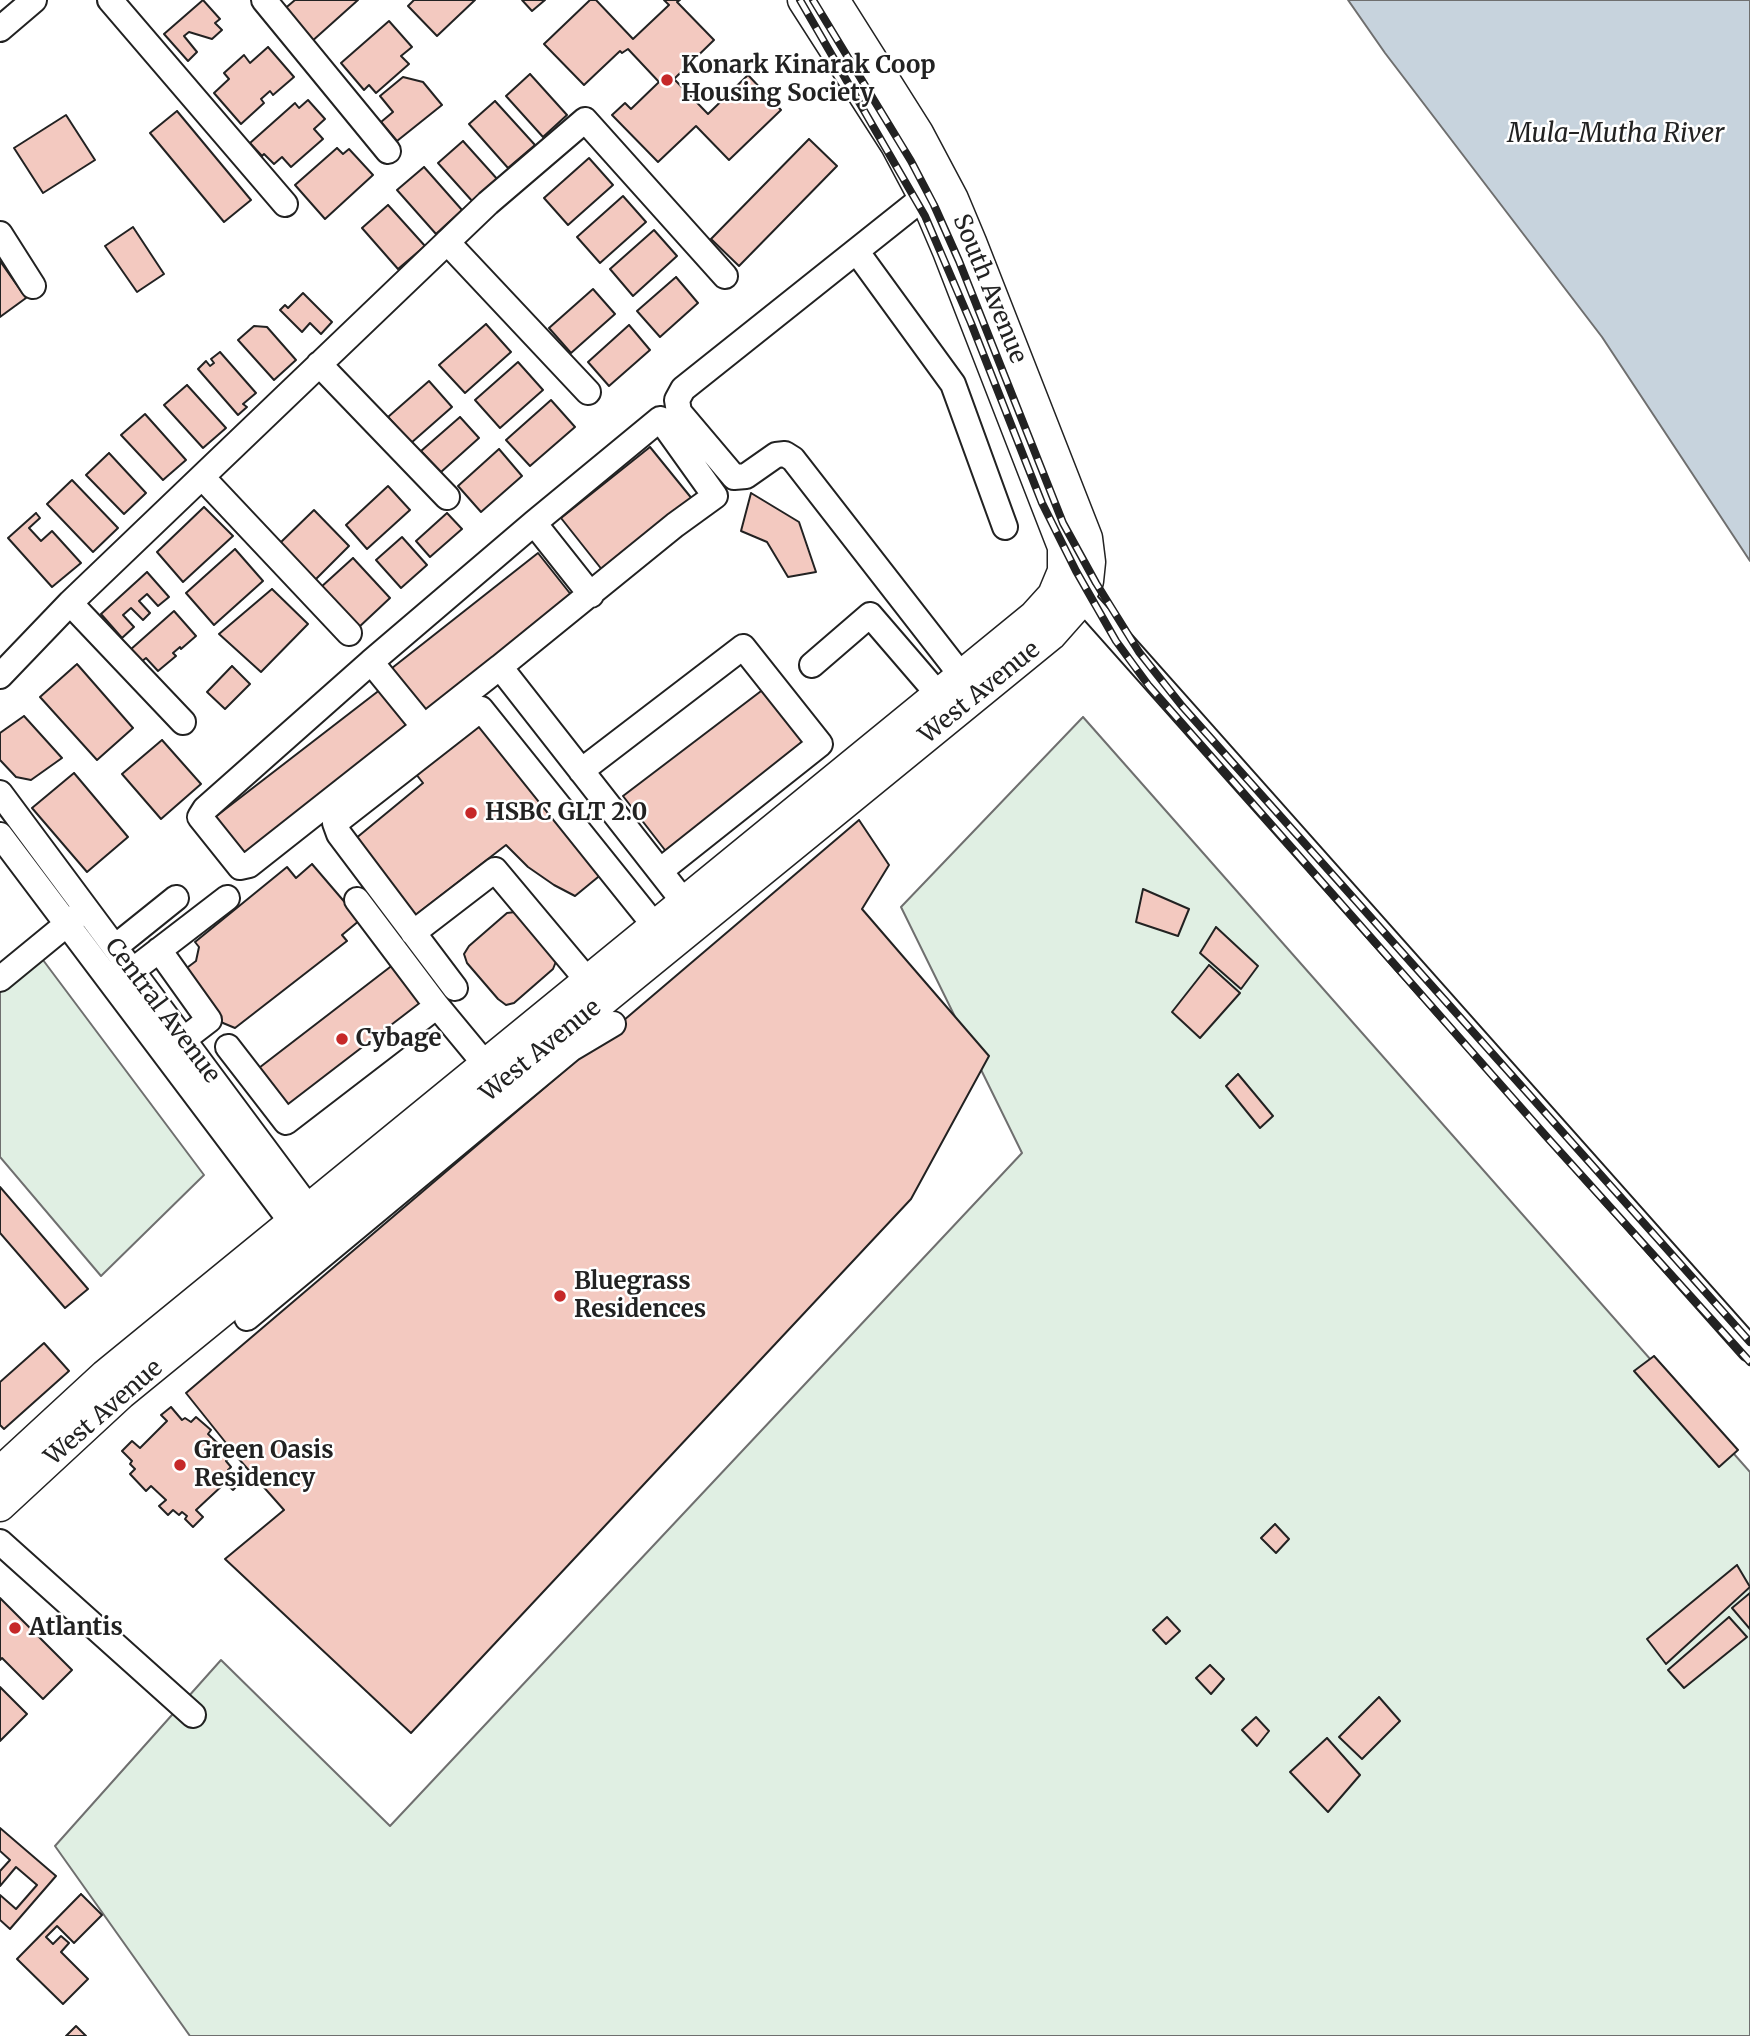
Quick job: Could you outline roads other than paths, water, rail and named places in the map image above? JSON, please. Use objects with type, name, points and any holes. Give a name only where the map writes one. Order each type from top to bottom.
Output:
[{"type":"main road","name":"South Avenue","points":[[803,0],[896,145],[935,192]]},
{"type":"main road","name":"South Avenue","points":[[834,0],[918,133],[948,251],[1063,547],[1063,571],[1070,591]]},
{"type":"main road","name":"West Avenue","points":[[2,1492],[121,1394],[485,1065],[655,926],[692,912],[1051,635],[1074,609],[1070,591],[1053,595],[1034,616],[938,694],[692,912],[368,1205],[308,1226]]},
{"type":"street","points":[[0,29],[34,0]]},
{"type":"street","points":[[110,0],[285,204]]},
{"type":"street","points":[[264,0],[388,151]]},
{"type":"street","points":[[0,676],[70,603],[488,203],[585,120],[725,276]]},
{"type":"street","points":[[935,192],[683,389],[677,400],[679,412],[734,477],[746,476],[776,455],[785,454],[793,459],[961,675]]},
{"type":"street","points":[[0,234],[33,286]]},
{"type":"street","points":[[447,242],[589,393]]},
{"type":"street","points":[[857,252],[953,384],[1005,527]]},
{"type":"street","points":[[319,365],[447,497]]},
{"type":"street","points":[[660,419],[715,496],[675,524],[591,595],[249,865],[240,867],[200,817],[371,662],[660,419]]},
{"type":"street","points":[[202,477],[349,632]]},
{"type":"street","points":[[534,523],[591,595]]},
{"type":"street","points":[[1070,591],[1750,1349]]},
{"type":"street","points":[[70,603],[183,722]]},
{"type":"street","points":[[812,665],[870,615],[938,694]]},
{"type":"street","points":[[582,771],[743,647],[820,744],[660,871]]},
{"type":"street","points":[[371,662],[424,727]]},
{"type":"street","points":[[500,667],[692,912]]},
{"type":"street","points":[[455,988],[339,834],[335,823],[481,709],[655,926]]},
{"type":"street","name":"Central Avenue","points":[[0,793],[183,1040],[308,1226]]},
{"type":"street","name":"Central Avenue","points":[[0,835],[66,923],[308,1226]]},
{"type":"street","points":[[413,933],[495,870],[588,981]]},
{"type":"street","points":[[115,947],[176,898]]},
{"type":"street","points":[[132,971],[227,898]]},
{"type":"street","points":[[357,900],[485,1065]]},
{"type":"street","points":[[0,979],[86,908]]},
{"type":"street","points":[[159,950],[209,1020],[183,1040]]},
{"type":"street","points":[[228,1047],[286,1122],[437,1006]]},
{"type":"street","points":[[247,1318],[368,1205],[571,1049],[613,1024]]},
{"type":"street","points":[[0,1542],[193,1715]]},
{"type":"water","name":"Mula-Mutha River","points":[[1348,0],[1750,0],[1750,561],[1602,337],[1385,53]]},
{"type":"railway","points":[[800,0],[925,216],[971,323],[1042,503],[1076,571],[1116,641],[1149,686],[1545,1135],[1750,1362]]},
{"type":"railway","points":[[813,0],[911,161],[934,205],[959,261],[1063,523],[1139,652],[1182,706],[1750,1342]]},
{"type":"place","name":"Konark Kinarak Coop Housing Society","points":[[667,80]]},
{"type":"place","name":"HSBC GLT 2.0","points":[[471,813]]},
{"type":"place","name":"Cybage","points":[[342,1039]]},
{"type":"place","name":"Bluegrass Residences","points":[[560,1296]]},
{"type":"place","name":"Green Oasis Residency","points":[[180,1465]]},
{"type":"place","name":"Atlantis","points":[[15,1628]]}]
